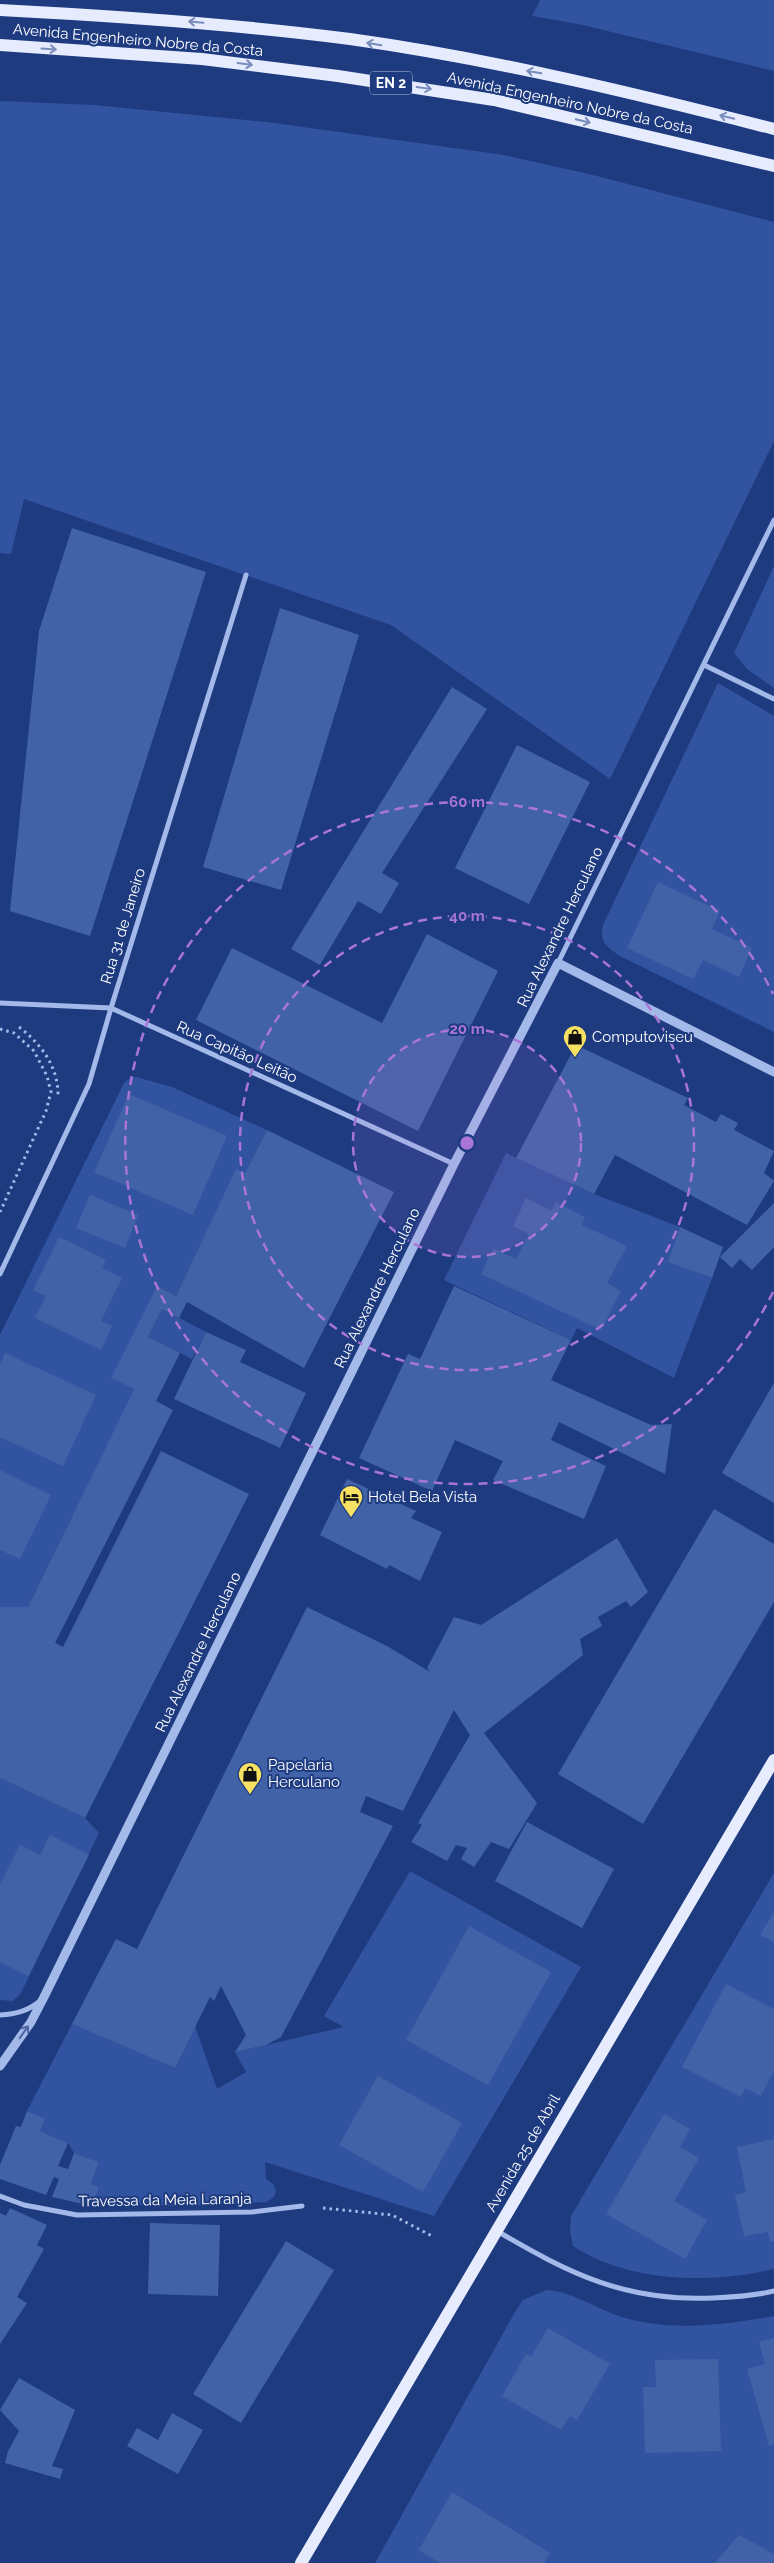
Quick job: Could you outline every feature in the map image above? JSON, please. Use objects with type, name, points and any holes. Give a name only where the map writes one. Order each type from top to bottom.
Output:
[{"type":"main road","name":"Avenida Engenheiro Nobre da Costa","points":[[0,10],[200,22],[351,40],[586,82],[774,129]]},
{"type":"main road","name":"Avenida Engenheiro Nobre da Costa","points":[[0,45],[202,59],[450,92],[494,100],[774,166]]},
{"type":"main road","name":"Avenida 25 de Abril","points":[[301,2563],[774,1760]]},
{"type":"street","name":"Rua Alexandre Herculano","points":[[0,2066],[31,2022],[44,1997],[454,1164],[558,963],[774,520]]},
{"type":"street","name":"Rua 31 de Janeiro","points":[[0,1274],[90,1084],[111,1008],[246,575]]},
{"type":"street","points":[[704,665],[774,699]]},
{"type":"street","points":[[558,963],[774,1072]]},
{"type":"street","name":"Rua Capitão Leitão","points":[[0,1003],[111,1008],[454,1164]]},
{"type":"street","points":[[0,2015],[16,2014],[32,2007],[44,1997]]},
{"type":"street","name":"Travessa da Meia Laranja","points":[[0,2196],[24,2205],[77,2215],[244,2213],[302,2206]]},
{"type":"street","points":[[497,2231],[547,2261],[600,2283],[646,2296],[701,2299],[753,2296],[774,2291]]},
{"type":"path","points":[[12,1023],[33,1038],[45,1052],[57,1082],[57,1103]]},
{"type":"path","points":[[0,1029],[14,1032],[34,1051],[47,1076],[51,1092],[46,1112],[0,1212]]},
{"type":"path","points":[[302,2206],[392,2215],[434,2238]]},
{"type":"shaded area","points":[[540,0],[774,0],[774,71],[578,24],[532,16]]},
{"type":"shaded area","points":[[0,101],[94,105],[267,122],[504,155],[597,176],[774,222],[774,441],[610,779],[391,625],[24,499],[11,554],[0,553]]},
{"type":"shaded area","points":[[774,566],[774,688],[747,669],[734,653]]},
{"type":"shaded area","points":[[718,683],[774,716],[774,1032],[620,956],[605,944],[602,936],[603,925]]},
{"type":"shaded area","points":[[136,1077],[172,1087],[267,1130],[245,1173],[236,1170],[176,1296],[157,1286],[112,1378],[134,1389],[28,1607],[0,1607],[0,1335],[124,1083],[130,1078]]},
{"type":"shaded area","points":[[506,1153],[594,1194],[680,1227],[669,1262],[712,1278],[674,1378],[577,1328],[571,1340],[444,1280]]},
{"type":"shaded area","points":[[162,1309],[206,1332],[192,1359],[148,1337]]},
{"type":"shaded area","points":[[0,1778],[85,1818],[99,1833],[21,1993],[13,2001],[0,2000]]},
{"type":"shaded area","points":[[410,1871],[581,1967],[434,2216],[265,2162],[266,2179],[273,2184],[276,2191],[274,2197],[267,2202],[189,2206],[83,2204],[84,2199],[99,2187],[91,2184],[99,2162],[74,2153],[68,2143],[40,2131],[44,2119],[27,2111],[72,2024],[175,2068],[195,2026],[217,2089],[246,2072],[235,2052],[344,2027],[324,2016]]},
{"type":"shaded area","points":[[774,1873],[774,2269],[724,2277],[671,2277],[619,2267],[595,2258],[573,2246],[570,2231],[571,2216]]},
{"type":"shaded area","points":[[547,2290],[576,2297],[612,2314],[641,2322],[698,2326],[774,2316],[774,2563],[375,2563],[515,2312],[523,2300]]},
{"type":"building","points":[[72,528],[206,572],[90,936],[10,911],[39,631]]},
{"type":"building","points":[[280,608],[359,635],[281,890],[203,867]]},
{"type":"building","points":[[452,687],[487,709],[382,873],[399,883],[381,914],[358,901],[320,965],[291,949]]},
{"type":"building","points":[[517,745],[590,782],[529,904],[455,868]]},
{"type":"building","points":[[658,882],[720,911],[712,929],[752,948],[739,977],[703,960],[693,979],[627,948]]},
{"type":"building","points":[[427,934],[498,971],[418,1131],[196,1020],[232,948],[382,1023]]},
{"type":"building","points":[[576,1045],[688,1098],[684,1105],[716,1122],[721,1114],[738,1123],[734,1130],[774,1151],[764,1173],[774,1181],[747,1225],[615,1155],[594,1194],[516,1158]]},
{"type":"building","points":[[129,1094],[227,1136],[193,1215],[94,1172]]},
{"type":"building","points":[[267,1130],[394,1192],[304,1368],[187,1302],[179,1318],[162,1309],[148,1337],[180,1353],[156,1401],[173,1410],[55,1643],[63,1647],[161,1451],[249,1494],[85,1818],[0,1778],[0,1607],[28,1607],[134,1389],[111,1378],[157,1286],[176,1296],[236,1169],[245,1173]]},
{"type":"building","points":[[90,1195],[138,1215],[125,1248],[76,1228]]},
{"type":"building","points":[[526,1198],[552,1211],[555,1202],[585,1217],[582,1225],[627,1246],[607,1283],[621,1291],[601,1330],[481,1274],[493,1248],[516,1259],[529,1234],[513,1226]]},
{"type":"building","points":[[774,1203],[774,1247],[752,1270],[740,1259],[732,1268],[720,1257]]},
{"type":"building","points":[[680,1227],[723,1247],[712,1278],[668,1262]]},
{"type":"building","points":[[59,1237],[106,1260],[102,1268],[122,1278],[101,1321],[112,1326],[101,1350],[35,1318],[46,1296],[33,1290]]},
{"type":"building","points":[[454,1286],[571,1340],[551,1380],[651,1425],[672,1424],[665,1474],[559,1422],[551,1440],[606,1466],[584,1519],[493,1480],[503,1461],[455,1440],[432,1491],[359,1458],[408,1354],[420,1359]]},
{"type":"building","points":[[206,1332],[246,1350],[240,1362],[306,1393],[280,1448],[174,1399]]},
{"type":"building","points":[[5,1353],[96,1395],[63,1466],[0,1437],[0,1365]]},
{"type":"building","points":[[774,1383],[774,1503],[722,1473]]},
{"type":"building","points":[[0,1470],[51,1495],[20,1559],[0,1550]]},
{"type":"building","points":[[347,1479],[416,1511],[411,1518],[442,1532],[420,1581],[389,1565],[387,1569],[320,1535]]},
{"type":"building","points":[[714,1509],[774,1544],[774,1602],[643,1824],[558,1774]]},
{"type":"building","points":[[617,1538],[648,1592],[631,1607],[626,1601],[598,1617],[602,1626],[580,1639],[583,1655],[484,1733],[537,1803],[509,1849],[491,1842],[474,1867],[461,1859],[467,1848],[456,1845],[447,1861],[411,1842],[422,1825],[418,1823],[470,1735],[454,1710],[403,1811],[366,1796],[360,1812],[393,1826],[281,2037],[266,2045],[235,2052],[246,2035],[221,1986],[214,2001],[210,1997],[175,2068],[72,2024],[116,1939],[137,1949],[307,1607],[387,1646],[430,1672],[427,1668],[454,1617],[481,1625]]},
{"type":"building","points":[[527,1822],[614,1869],[582,1928],[495,1881]]},
{"type":"building","points":[[50,1835],[89,1855],[28,1976],[0,1962],[0,1885],[20,1845],[40,1855]]},
{"type":"building","points":[[774,1912],[774,1942],[760,1935]]},
{"type":"building","points":[[469,1926],[551,1972],[488,2085],[406,2040]]},
{"type":"building","points":[[726,1984],[774,2009],[774,2071],[761,2096],[745,2088],[741,2097],[682,2067]]},
{"type":"building","points":[[378,2076],[462,2123],[423,2192],[339,2145]]},
{"type":"building","points":[[27,2111],[45,2119],[40,2131],[68,2143],[58,2166],[68,2169],[74,2153],[99,2162],[91,2184],[99,2187],[93,2202],[84,2199],[83,2204],[52,2197],[59,2179],[54,2177],[46,2195],[0,2179],[0,2165],[16,2126],[21,2127]]},
{"type":"building","points":[[664,2114],[690,2129],[680,2147],[699,2158],[674,2201],[707,2220],[685,2259],[606,2214]]},
{"type":"building","points":[[774,2139],[774,2241],[770,2242],[768,2232],[744,2236],[735,2195],[746,2192],[737,2147]]},
{"type":"building","points":[[10,2208],[47,2225],[37,2245],[44,2249],[17,2297],[27,2303],[0,2344],[0,2213],[6,2216]]},
{"type":"building","points":[[150,2223],[220,2225],[218,2296],[148,2294]]},
{"type":"building","points":[[286,2241],[334,2270],[241,2423],[193,2394]]},
{"type":"building","points":[[548,2328],[610,2364],[577,2420],[570,2416],[561,2430],[502,2396],[526,2354],[531,2357]]},
{"type":"building","points":[[774,2338],[774,2444],[769,2446],[747,2369],[765,2364],[759,2342]]},
{"type":"building","points":[[718,2359],[721,2451],[645,2453],[643,2387],[656,2387],[655,2360]]},
{"type":"building","points":[[19,2378],[75,2410],[52,2466],[63,2469],[60,2479],[5,2463],[8,2451],[19,2431],[0,2410]]},
{"type":"building","points":[[172,2413],[203,2430],[178,2474],[127,2446],[137,2428],[158,2440]]},
{"type":"building","points":[[452,2492],[550,2553],[544,2563],[440,2563],[419,2550]]},
{"type":"building","points":[[739,2535],[774,2554],[774,2563],[715,2563]]},
{"type":"place","name":"Computoviseu","points":[[575,1058]]},
{"type":"place","name":"Hotel Bela Vista","points":[[351,1518]]},
{"type":"place","name":"Papelaria Herculano","points":[[250,1795]]}]
